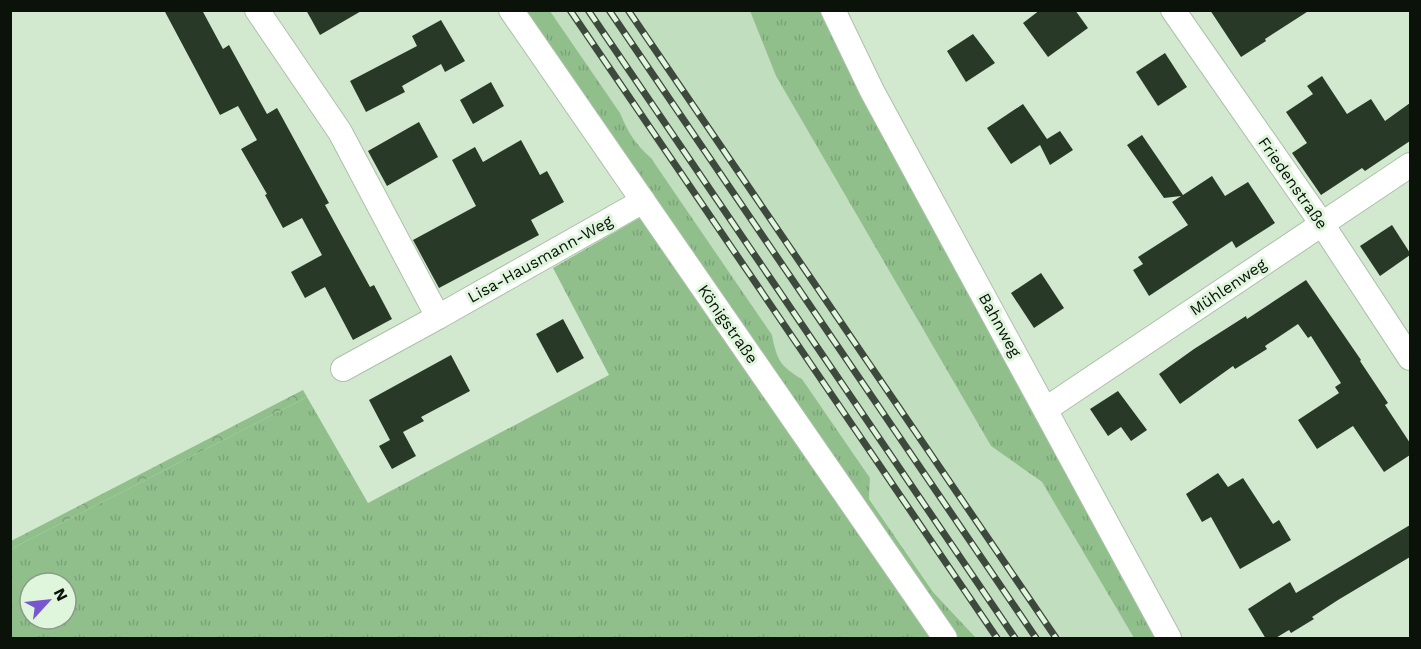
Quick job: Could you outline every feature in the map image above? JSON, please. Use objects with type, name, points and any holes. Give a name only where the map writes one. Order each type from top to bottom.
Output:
[{"type":"street","points":[[257,10],[340,132],[438,317]]},
{"type":"street","name":"Königstraße","points":[[511,10],[945,639]]},
{"type":"street","name":"Bahnweg","points":[[833,10],[872,91],[1169,639]]},
{"type":"street","name":"Friedenstraße","points":[[1173,10],[1322,224],[1410,358]]},
{"type":"street","name":"Mühlenweg","points":[[1046,410],[1410,165]]},
{"type":"street","name":"Lisa-Hausmann-Weg","points":[[344,369],[643,201]]},
{"type":"shaded area","points":[[550,11],[750,11],[776,76],[991,446],[1042,482],[1134,638],[976,638],[933,592],[869,499],[870,478],[802,379],[786,369],[776,354],[772,335],[651,158],[637,146],[620,113]]},
{"type":"green space","points":[[525,10],[550,11],[620,113],[632,137],[651,158],[772,335],[781,362],[802,379],[870,478],[869,499],[933,592],[976,638],[11,638],[11,549],[307,397],[368,503],[609,375],[553,268],[660,206]]},
{"type":"green space","points":[[750,11],[821,11],[1157,638],[1134,638],[1042,482],[991,446],[776,76]]},
{"type":"green space","points":[[303,390],[307,397],[11,549],[11,541]]},
{"type":"building","points":[[164,10],[202,10],[223,49],[229,45],[267,114],[277,108],[329,203],[325,205],[370,287],[374,285],[392,319],[353,340],[325,287],[305,298],[291,272],[322,255],[302,218],[283,228],[265,195],[267,194],[241,149],[257,140],[238,106],[220,115]]},
{"type":"building","points":[[306,10],[363,10],[320,35]]},
{"type":"building","points":[[1040,10],[1075,10],[1088,28],[1048,57],[1023,23]]},
{"type":"building","points":[[1210,10],[1310,10],[1241,57]]},
{"type":"building","points":[[441,20],[465,61],[445,72],[441,64],[402,86],[405,92],[366,112],[350,81],[417,46],[412,36]]},
{"type":"building","points":[[973,34],[995,63],[966,82],[947,51]]},
{"type":"building","points":[[1165,53],[1187,87],[1158,106],[1136,72]]},
{"type":"building","points":[[1322,76],[1347,114],[1371,99],[1385,121],[1410,103],[1410,141],[1365,171],[1362,168],[1321,195],[1292,153],[1307,143],[1286,112],[1313,94],[1307,86]]},
{"type":"building","points":[[491,82],[504,106],[473,124],[460,100]]},
{"type":"building","points":[[1023,104],[1047,139],[1060,131],[1073,150],[1050,165],[1040,145],[1011,164],[987,128]]},
{"type":"building","points":[[419,122],[438,157],[387,186],[368,151]]},
{"type":"building","points":[[1142,135],[1183,195],[1212,176],[1225,196],[1248,182],[1275,223],[1236,248],[1232,241],[1149,296],[1133,270],[1143,264],[1138,257],[1188,225],[1172,202],[1181,196],[1164,198],[1127,145]]},
{"type":"building","points":[[521,140],[540,175],[547,171],[564,202],[531,220],[539,235],[439,288],[413,240],[476,206],[452,160],[475,147],[483,162]]},
{"type":"building","points":[[1392,225],[1410,255],[1380,276],[1360,246]]},
{"type":"building","points":[[1041,273],[1064,308],[1034,328],[1011,293]]},
{"type":"building","points":[[1306,280],[1361,360],[1388,403],[1385,405],[1410,443],[1410,455],[1384,472],[1353,426],[1317,449],[1298,420],[1339,393],[1335,387],[1341,383],[1311,336],[1308,338],[1298,324],[1265,346],[1267,349],[1235,369],[1233,366],[1180,404],[1159,374],[1194,349],[1246,316],[1247,319]]},
{"type":"building","points":[[563,319],[584,358],[557,373],[536,334]]},
{"type":"building","points":[[451,355],[470,391],[421,417],[424,421],[403,432],[416,456],[392,469],[379,446],[390,440],[369,400]]},
{"type":"building","points":[[1118,391],[1147,430],[1131,441],[1121,427],[1108,436],[1090,409]]},
{"type":"building","points":[[1218,473],[1228,487],[1243,478],[1273,524],[1279,520],[1291,540],[1240,569],[1211,517],[1202,522],[1186,494]]},
{"type":"building","points":[[1410,525],[1410,557],[1338,600],[1291,633],[1289,630],[1274,639],[1266,639],[1248,609],[1290,582],[1296,593]]},
{"type":"railway","points":[[570,10],[997,638]]},
{"type":"railway","points":[[588,10],[1015,638]]},
{"type":"railway","points":[[609,10],[1036,638]]},
{"type":"railway","points":[[628,10],[1056,638]]}]
